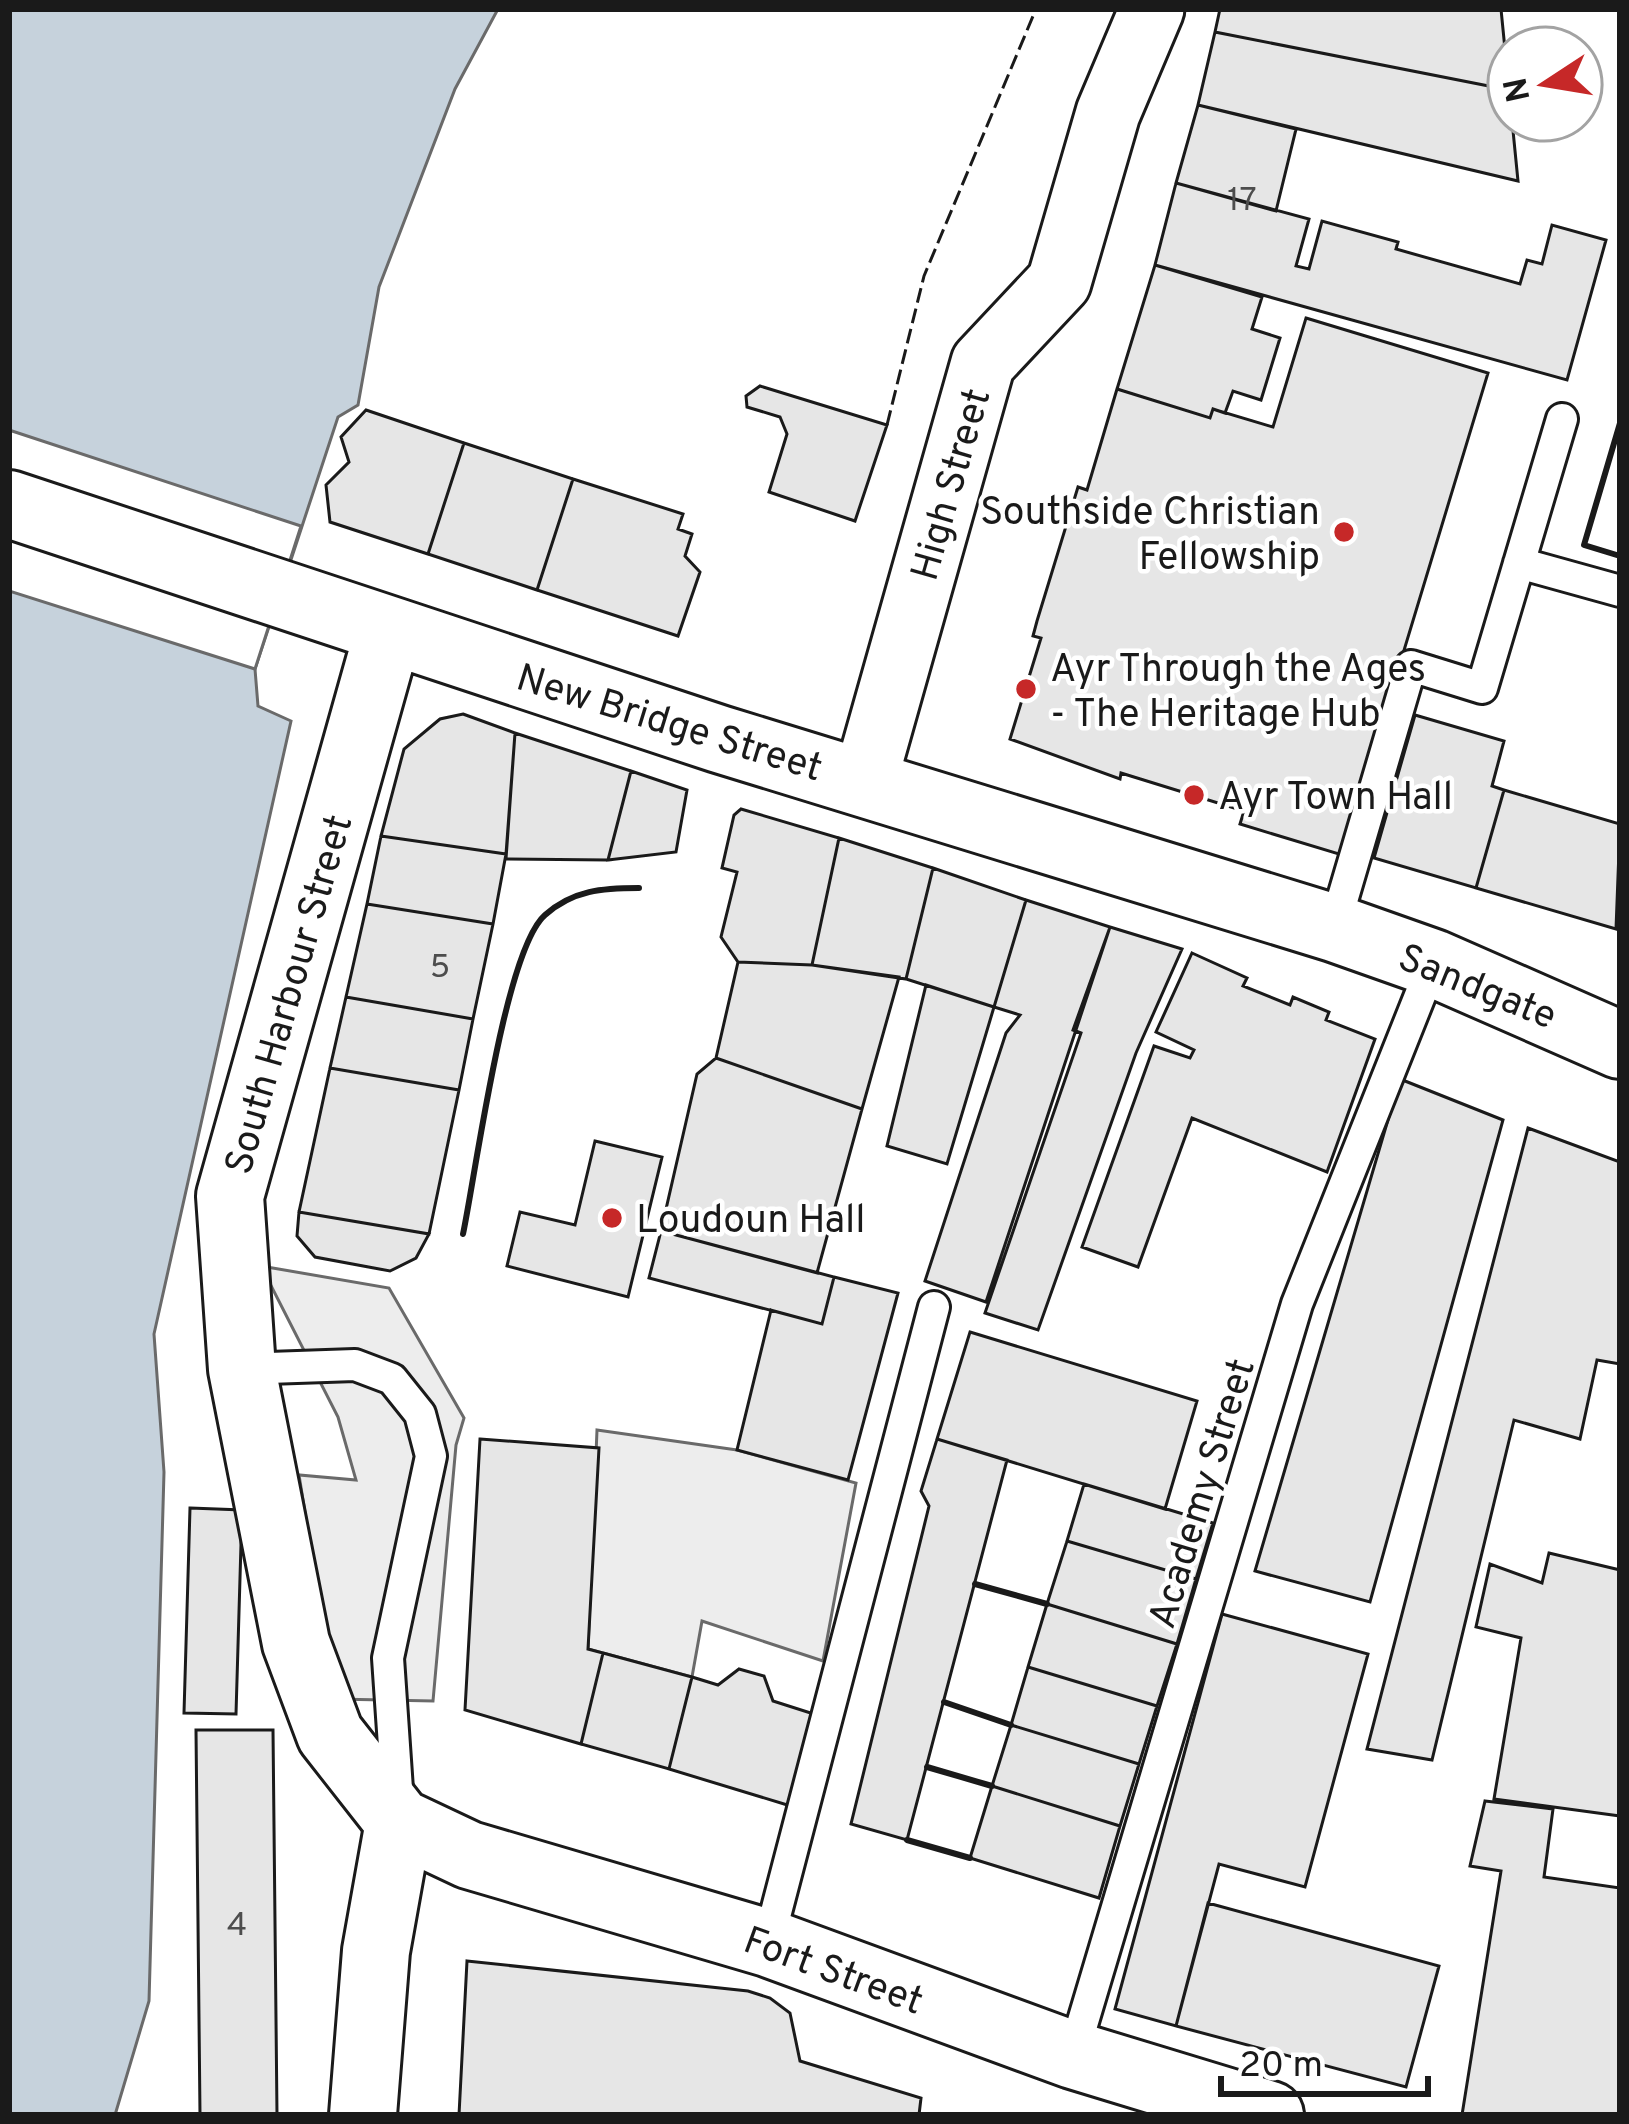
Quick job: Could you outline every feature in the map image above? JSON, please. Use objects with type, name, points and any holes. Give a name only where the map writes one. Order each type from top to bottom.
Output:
[{"type":"main road","name":"New Bridge Street","points":[[9,504],[388,633],[1334,928]]},
{"type":"main road","name":"South Harbour Street","points":[[388,633],[230,1196],[242,1369],[296,1643],[330,1734],[399,1822]]},
{"type":"main road","name":"Sandgate","points":[[1334,928],[1433,963],[1620,1045]]},
{"type":"main road","name":"Fort Street","points":[[399,1822],[469,1856],[768,1943],[1073,2056],[1270,2115]]},
{"type":"main road","points":[[363,2115],[376,1951],[399,1822]]},
{"type":"street","name":"High Street","points":[[865,781],[983,363],[1059,283],[1108,112],[1152,9]]},
{"type":"lane","points":[[1334,928],[1411,666],[1482,688],[1562,419]]},
{"type":"lane","points":[[1520,563],[1620,591]]},
{"type":"lane","name":"Academy Street","points":[[1073,2056],[1297,1304],[1433,963]]},
{"type":"lane","points":[[768,1943],[934,1306]]},
{"type":"lane","points":[[242,1369],[355,1366],[392,1379],[420,1414],[430,1456],[388,1658],[399,1822]]},
{"type":"shaded area","points":[[9,9],[498,9],[455,89],[379,287],[358,405],[338,417],[255,669],[258,706],[291,721],[154,1334],[164,1472],[149,2001],[115,2115],[9,2115]]},
{"type":"shaded area","points":[[261,1266],[389,1288],[464,1418],[456,1445],[433,1701],[335,1699],[299,1475],[356,1480],[338,1417]]},
{"type":"shaded area","points":[[597,1430],[737,1450],[856,1483],[823,1661],[702,1621],[692,1677],[588,1649]]},
{"type":"pier","points":[[9,430],[301,526],[255,669],[9,591]]},
{"type":"building","points":[[1220,9],[1501,9],[1502,24],[1485,24],[1485,85],[1215,32]]},
{"type":"building","points":[[1215,32],[1485,85],[1485,144],[1514,144],[1518,181],[1198,105]]},
{"type":"building","points":[[1198,105],[1296,129],[1276,211],[1176,183]]},
{"type":"building","points":[[1176,183],[1309,219],[1296,266],[1309,269],[1322,221],[1398,242],[1396,249],[1520,284],[1527,260],[1542,264],[1552,225],[1606,240],[1567,380],[1155,265]]},
{"type":"building","points":[[1155,265],[1262,297],[1252,329],[1280,338],[1261,400],[1233,391],[1225,413],[1213,409],[1210,418],[1117,389]]},
{"type":"building","points":[[1306,318],[1488,373],[1342,855],[1240,824],[1244,811],[1121,773],[1120,779],[1010,739],[1041,638],[1033,636],[1037,621],[1078,487],[1087,490],[1117,389],[1210,418],[1213,409],[1273,427]]},
{"type":"building","points":[[760,386],[887,425],[855,521],[769,492],[787,434],[780,417],[747,407],[746,396]]},
{"type":"building","points":[[366,410],[464,443],[428,554],[330,522],[326,485],[349,462],[341,437]]},
{"type":"building","points":[[464,443],[573,479],[537,590],[428,554]]},
{"type":"building","points":[[573,479],[683,514],[678,529],[692,534],[685,556],[700,572],[678,636],[537,590]]},
{"type":"building","points":[[463,714],[515,733],[506,854],[381,836],[404,749],[440,719]]},
{"type":"building","points":[[1415,715],[1504,741],[1492,786],[1504,790],[1476,888],[1374,858]]},
{"type":"building","points":[[515,733],[631,771],[608,860],[506,859]]},
{"type":"building","points":[[631,771],[687,790],[676,852],[608,860]]},
{"type":"building","points":[[1504,790],[1620,824],[1616,929],[1476,888]]},
{"type":"building","points":[[741,809],[839,838],[812,965],[738,962],[721,937],[737,872],[722,868],[734,815]]},
{"type":"building","points":[[381,836],[506,854],[493,924],[367,904]]},
{"type":"building","points":[[839,838],[933,868],[906,979],[812,965]]},
{"type":"building","points":[[933,868],[1026,900],[994,1007],[906,979]]},
{"type":"building","points":[[1026,900],[1110,927],[986,1302],[925,1281],[1006,1033],[1020,1015],[994,1007]]},
{"type":"building","points":[[367,904],[493,924],[473,1019],[346,997]]},
{"type":"building","points":[[1110,927],[1182,949],[1136,1053],[1038,1330],[985,1313],[1081,1033],[1073,1030]]},
{"type":"building","points":[[1192,953],[1247,978],[1243,986],[1290,1005],[1293,997],[1329,1012],[1326,1020],[1375,1039],[1327,1172],[1192,1118],[1138,1267],[1082,1247],[1154,1046],[1190,1058],[1194,1050],[1156,1032]]},
{"type":"building","points":[[738,962],[812,965],[899,977],[862,1109],[716,1058]]},
{"type":"building","points":[[926,985],[994,1007],[947,1164],[887,1146]]},
{"type":"building","points":[[346,997],[473,1019],[459,1090],[330,1068]]},
{"type":"building","points":[[716,1058],[862,1109],[817,1273],[661,1231],[697,1074]]},
{"type":"building","points":[[330,1068],[459,1090],[429,1234],[299,1212]]},
{"type":"building","points":[[1400,1079],[1503,1120],[1370,1602],[1255,1571]]},
{"type":"building","points":[[1528,1128],[1620,1162],[1620,1364],[1597,1360],[1580,1439],[1514,1420],[1432,1760],[1367,1749]]},
{"type":"building","name":"Loudoun Hall","points":[[595,1141],[662,1157],[628,1297],[507,1266],[520,1212],[575,1225]]},
{"type":"building","points":[[299,1212],[429,1234],[416,1258],[390,1271],[315,1257],[297,1236]]},
{"type":"building","points":[[661,1231],[834,1277],[822,1324],[649,1278]]},
{"type":"building","points":[[834,1277],[898,1293],[848,1480],[737,1450],[771,1310],[822,1324]]},
{"type":"building","points":[[970,1332],[1197,1401],[1165,1509],[937,1439]]},
{"type":"building","points":[[480,1439],[599,1448],[588,1649],[603,1653],[581,1744],[465,1710]]},
{"type":"building","points":[[937,1439],[1007,1460],[907,1840],[851,1824],[929,1506],[921,1491]]},
{"type":"building","points":[[1084,1484],[1213,1523],[1196,1579],[1067,1541]]},
{"type":"building","points":[[190,1508],[242,1510],[236,1714],[184,1713]]},
{"type":"building","points":[[1067,1541],[1196,1579],[1177,1644],[1047,1604]]},
{"type":"building","points":[[1549,1553],[1620,1570],[1620,1816],[1494,1799],[1521,1638],[1476,1627],[1490,1564],[1542,1583]]},
{"type":"building","points":[[1047,1604],[1177,1644],[1157,1706],[1028,1667]]},
{"type":"building","points":[[1222,1614],[1368,1654],[1305,1887],[1219,1864],[1176,2026],[1115,2009]]},
{"type":"building","points":[[603,1653],[692,1677],[669,1769],[581,1744]]},
{"type":"building","points":[[1028,1667],[1157,1706],[1139,1764],[1011,1725]]},
{"type":"building","points":[[739,1669],[764,1676],[773,1701],[817,1715],[794,1807],[669,1769],[692,1677],[718,1685]]},
{"type":"building","points":[[1011,1725],[1139,1764],[1120,1826],[992,1786]]},
{"type":"building","points":[[196,1730],[273,1730],[277,2115],[200,2115]]},
{"type":"building","points":[[992,1786],[1120,1826],[1099,1898],[970,1858]]},
{"type":"building","points":[[1485,1801],[1553,1809],[1544,1877],[1620,1888],[1620,2115],[1462,2115],[1501,1871],[1470,1866]]},
{"type":"building","points":[[1208,1903],[1439,1966],[1406,2087],[1176,2026]]},
{"type":"building","points":[[467,1961],[748,1991],[770,1998],[790,2013],[800,2061],[921,2098],[919,2115],[459,2115]]},
{"type":"fence","points":[[887,425],[924,276],[1036,9]]},
{"type":"wall","points":[[1620,423],[1584,545],[1620,556]]},
{"type":"wall","points":[[463,1234],[505,1015],[531,936],[545,915],[566,900],[601,890],[639,888]]},
{"type":"wall","points":[[975,1584],[1047,1604]]},
{"type":"wall","points":[[944,1702],[1011,1725]]},
{"type":"wall","points":[[927,1767],[992,1786]]},
{"type":"wall","points":[[907,1840],[970,1858]]},
{"type":"place","name":"Southside Christian Fellowship","points":[[1344,532]]},
{"type":"place","name":"Ayr Through the Ages - The Heritage Hub","points":[[1026,689]]},
{"type":"place","name":"Ayr Town Hall","points":[[1194,795]]},
{"type":"place","name":"Loudoun Hall","points":[[612,1218]]}]
